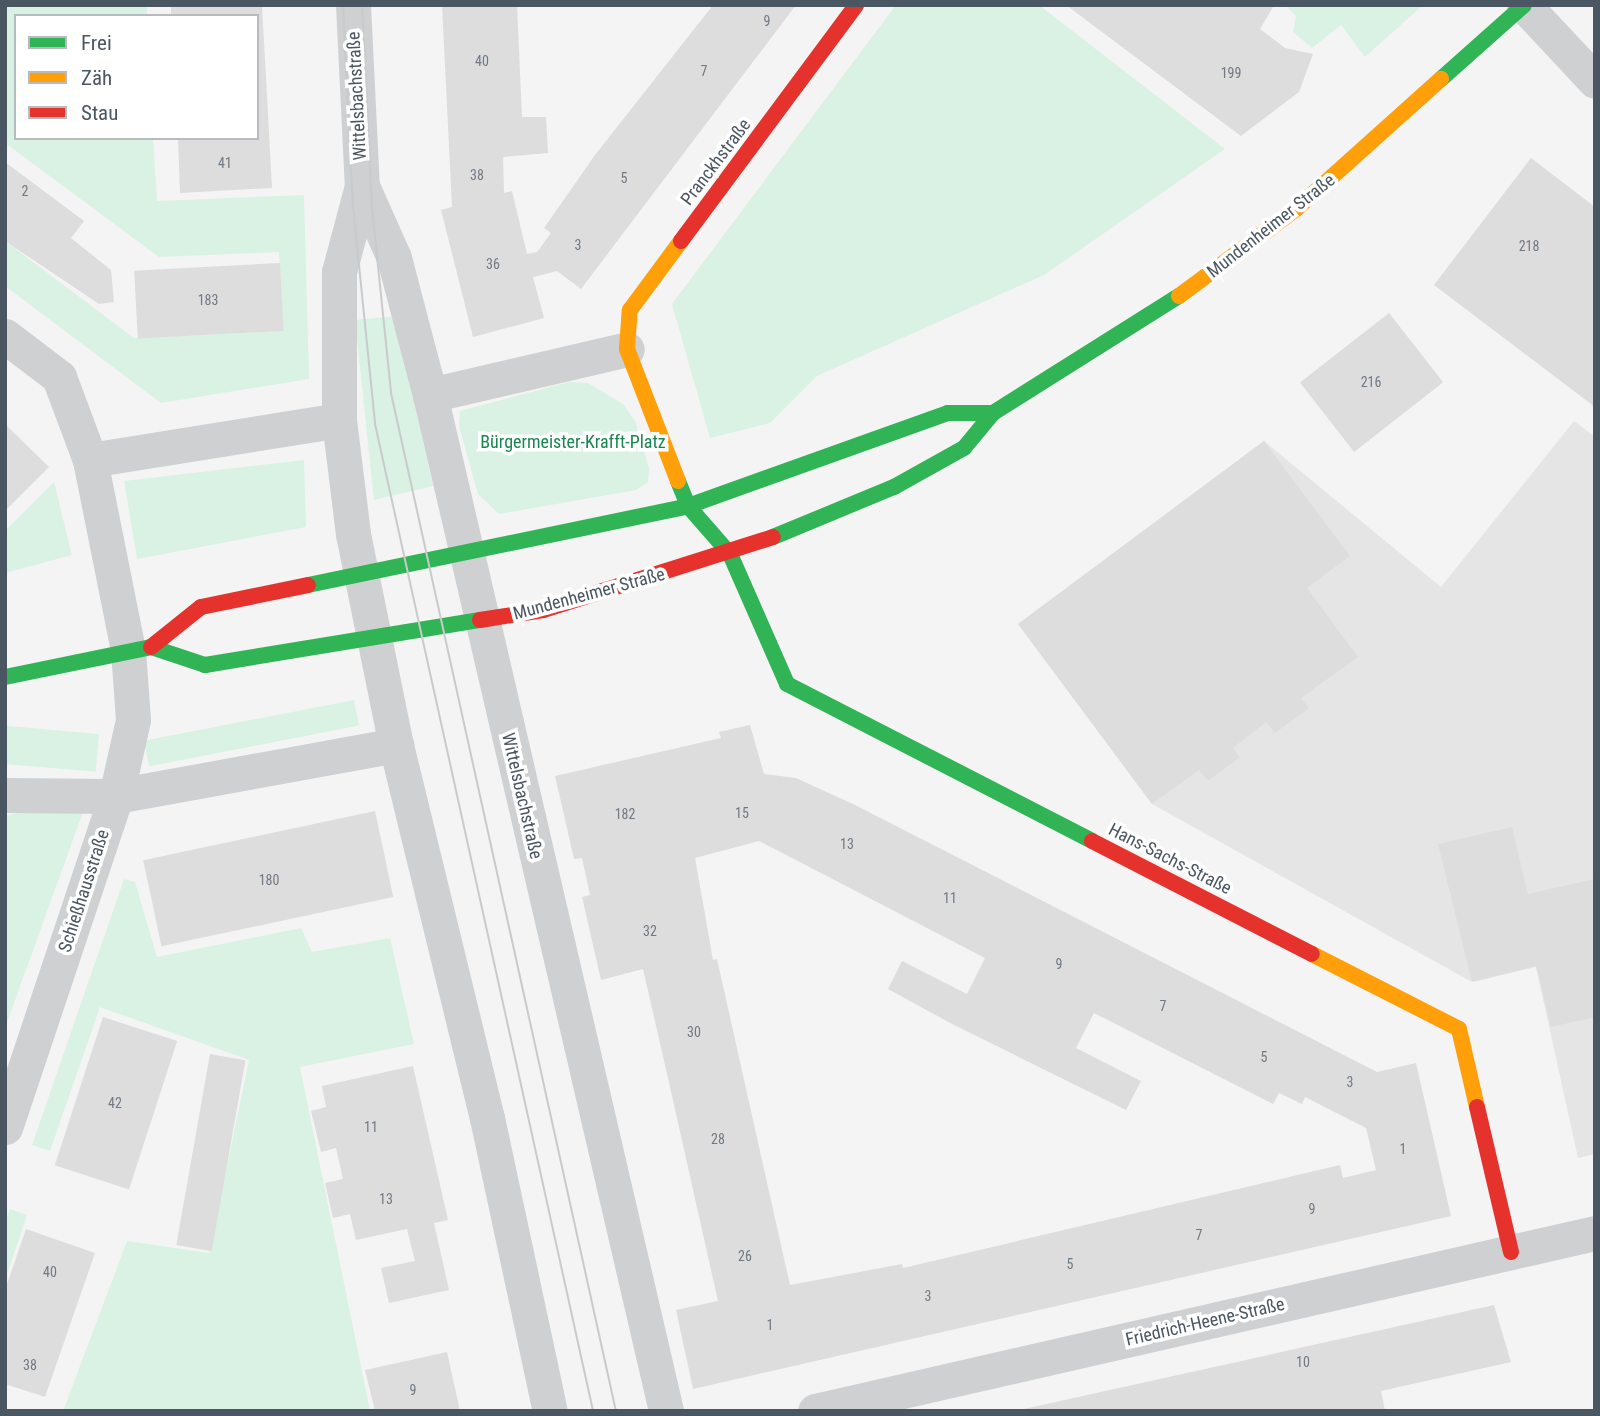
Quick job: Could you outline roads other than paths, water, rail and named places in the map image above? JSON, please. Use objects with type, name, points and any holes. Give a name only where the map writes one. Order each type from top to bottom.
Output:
[{"type":"street","name":"Wittelsbachstraße","points":[[353,5],[362,186],[339,272],[339,420],[360,572],[396,745],[487,1118],[550,1411]]},
{"type":"street","name":"Pranckhstraße","points":[[627,349],[630,310],[856,5]]},
{"type":"street","points":[[1524,5],[1595,81]]},
{"type":"street","name":"Mundenheimer Straße","points":[[139,648],[205,665],[374,640],[543,610],[730,554],[894,487],[964,448],[993,413],[1159,311],[1296,209],[1524,5]]},
{"type":"street","name":"Wittelsbachstraße","points":[[362,186],[394,258],[430,395],[666,1411]]},
{"type":"street","points":[[5,336],[59,377],[90,460],[139,648]]},
{"type":"street","points":[[430,395],[627,349],[688,506],[730,554]]},
{"type":"street","points":[[5,677],[139,648],[201,607],[688,506],[948,413],[993,413]]},
{"type":"street","points":[[90,460],[339,420]]},
{"type":"street","name":"Hans-Sachs-Straße","points":[[730,554],[787,684],[1459,1029],[1511,1252]]},
{"type":"street","name":"Schießhausstraße","points":[[5,1127],[116,796],[134,720],[139,648]]},
{"type":"street","points":[[5,795],[116,796],[396,745]]},
{"type":"street","name":"Friedrich-Heene-Straße","points":[[815,1411],[1595,1233]]},
{"type":"tram line","points":[[343,5],[353,206],[375,424],[593,1411]]},
{"type":"tram line","points":[[362,5],[372,208],[391,393],[616,1411]]},
{"type":"park label","name":"Bürgermeister-Krafft-Platz","points":[[573,442]]}]
